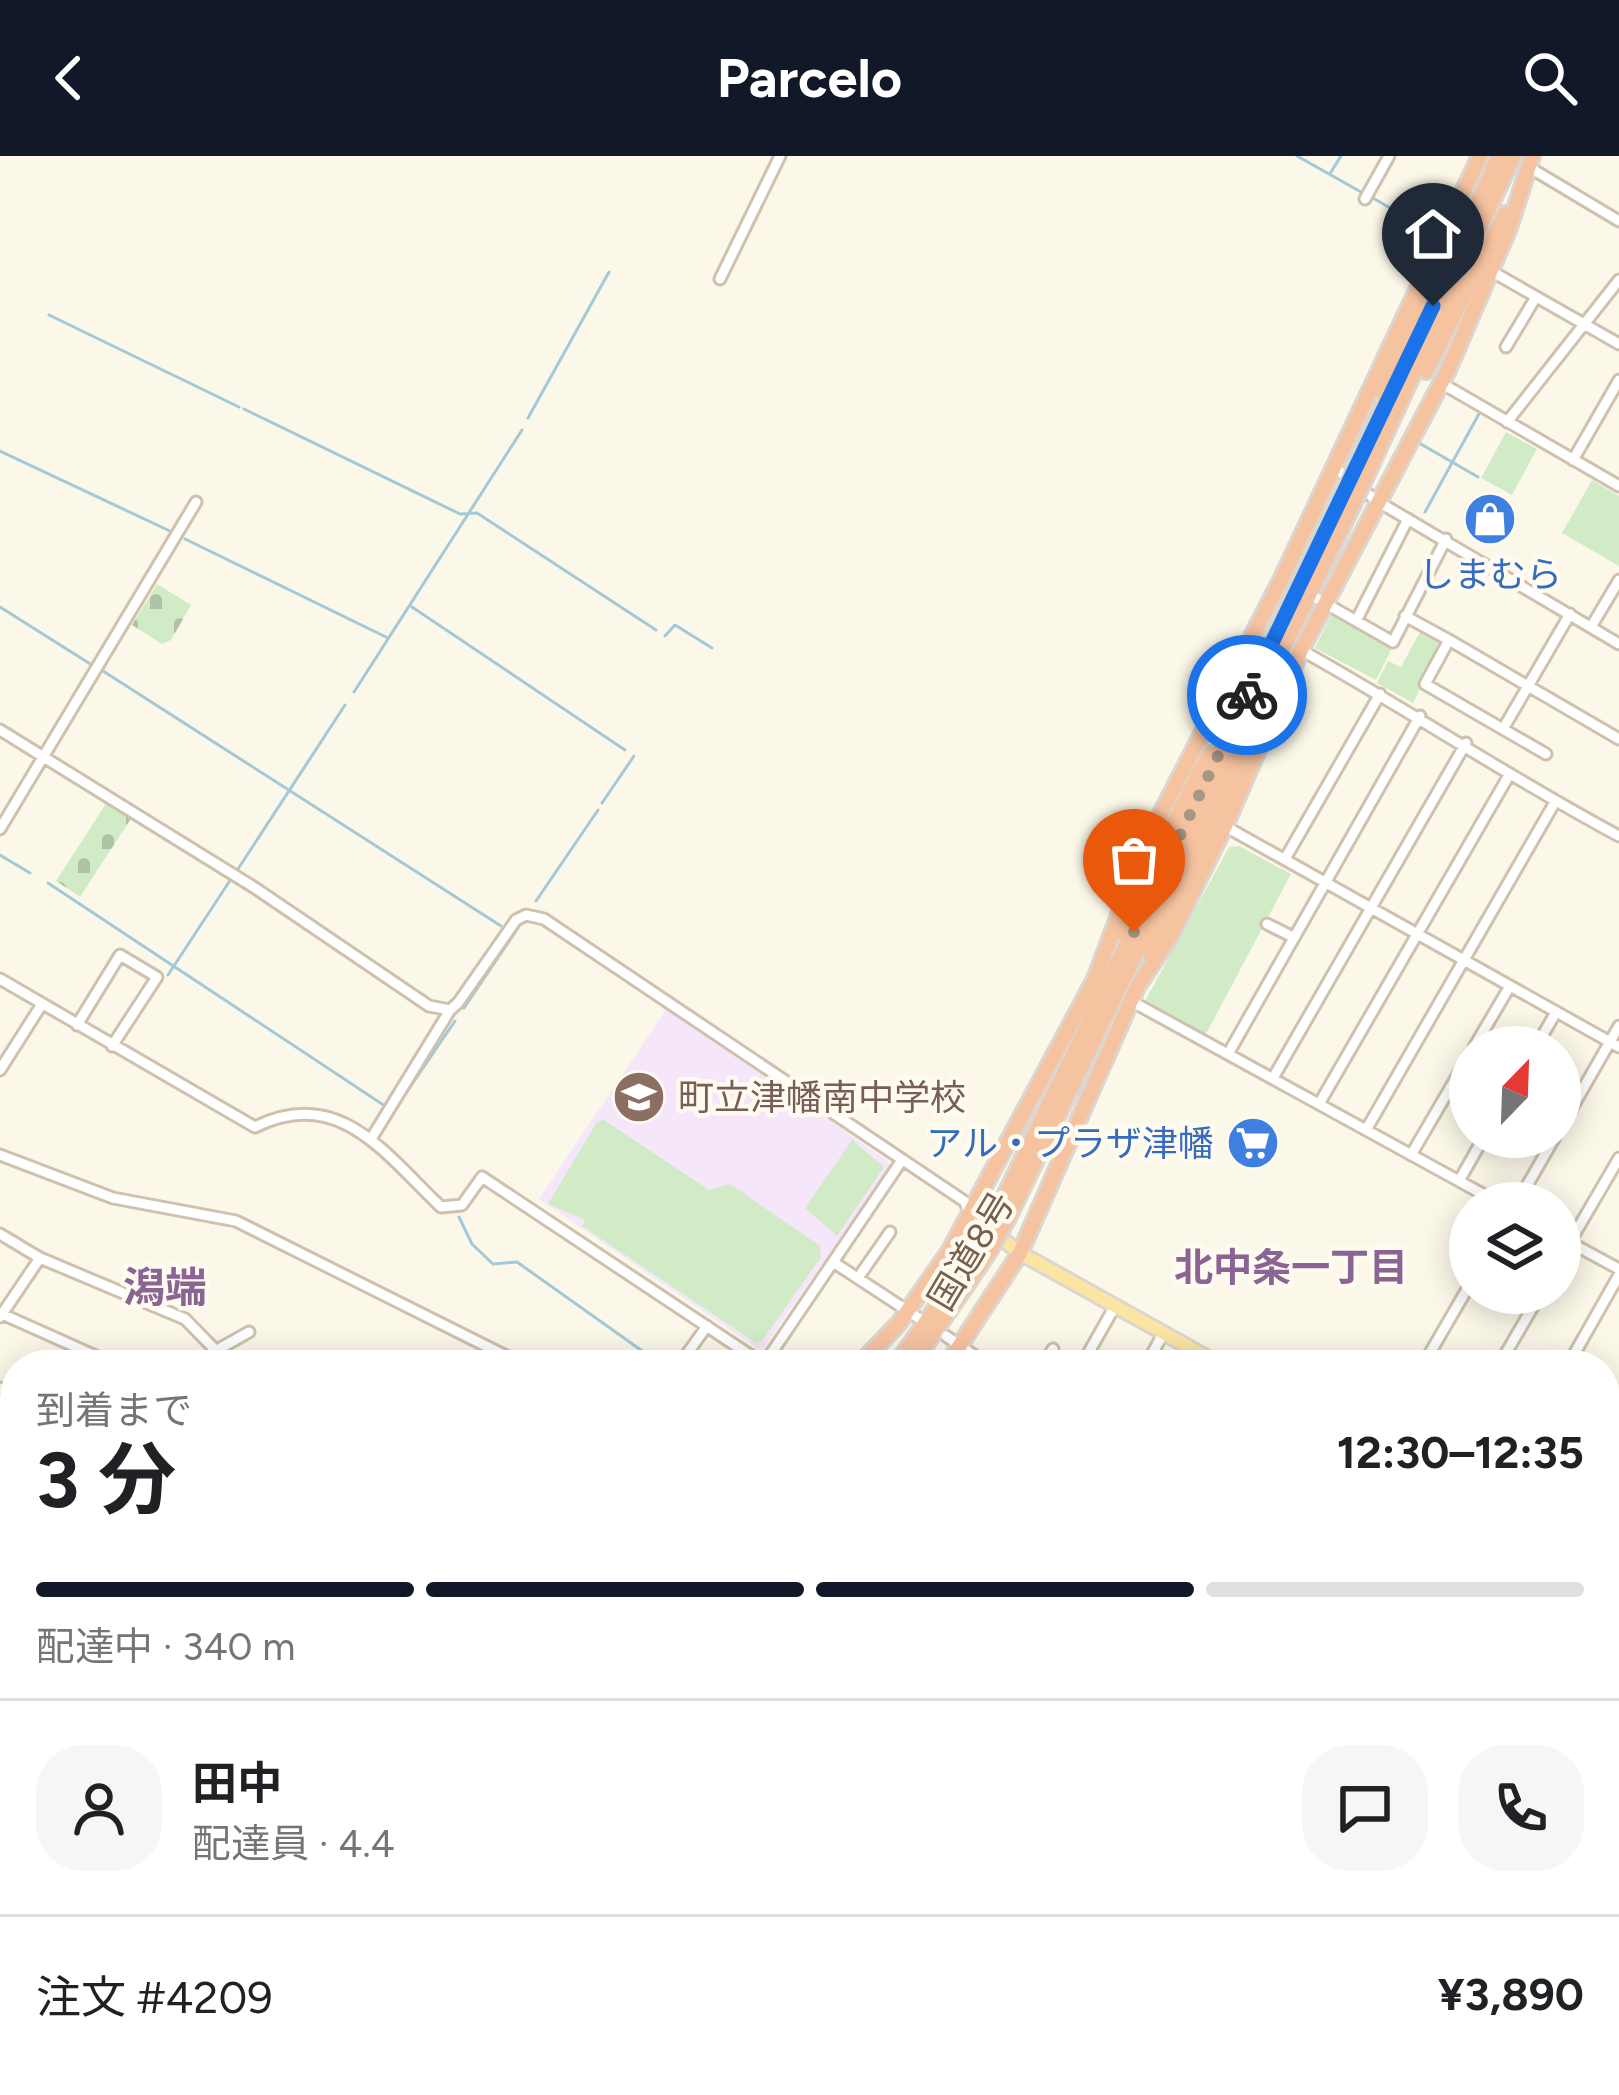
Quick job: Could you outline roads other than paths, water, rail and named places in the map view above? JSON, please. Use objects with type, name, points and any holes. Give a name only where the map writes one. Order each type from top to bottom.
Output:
[{"type":"highway","points":[[1369,458],[1372,420],[1480,156]]},
{"type":"highway","points":[[885,1350],[971,1214],[1064,1046],[1277,617],[1335,467],[1480,156]]},
{"type":"highway","name":"国道8号","points":[[1369,458],[1499,156]]},
{"type":"highway","name":"国道8号","points":[[921,1350],[1003,1215],[1272,694],[1351,494],[1513,156]]},
{"type":"highway","points":[[1369,458],[1393,436],[1528,164]]},
{"type":"highway","points":[[955,1350],[1020,1253],[1099,1063],[1272,694],[1301,650],[1320,601],[1441,383],[1491,271],[1528,164]]},
{"type":"highway","name":"国道8号","points":[[1003,1215],[1291,583],[1351,494]]},
{"type":"highway","points":[[1095,979],[1131,874],[1291,583]]},
{"type":"highway","points":[[1134,994],[1170,938],[1222,825],[1272,694]]},
{"type":"highway","name":"国道8号","points":[[907,1350],[983,1250]]},
{"type":"highway","points":[[876,1350],[909,1318]]},
{"type":"main road","points":[[971,1214],[1020,1253],[1164,1332],[1186,1350]]},
{"type":"street","points":[[720,279],[780,156]]},
{"type":"street","points":[[1365,199],[1389,156]]},
{"type":"street","points":[[1528,164],[1619,221]]},
{"type":"street","points":[[1491,271],[1619,344]]},
{"type":"street","points":[[1507,422],[1582,323],[1617,286]]},
{"type":"street","points":[[1506,346],[1536,297]]},
{"type":"street","points":[[1573,460],[1619,380]]},
{"type":"street","points":[[1441,383],[1619,486]]},
{"type":"street","points":[[1604,406],[1619,415]]},
{"type":"street","points":[[1335,467],[1377,501],[1619,644]]},
{"type":"street","points":[[0,829],[196,502]]},
{"type":"street","points":[[1356,621],[1408,519]]},
{"type":"street","points":[[1320,601],[1393,642],[1446,539]]},
{"type":"street","points":[[1592,628],[1619,580]]},
{"type":"street","points":[[1503,729],[1570,614]]},
{"type":"street","points":[[1406,616],[1616,737],[1619,724]]},
{"type":"street","points":[[1449,640],[1425,684],[1546,754]]},
{"type":"street","points":[[1301,650],[1466,743],[1508,777],[1619,836]]},
{"type":"street","points":[[1285,859],[1380,694]]},
{"type":"street","points":[[1228,1054],[1420,716]]},
{"type":"street","points":[[0,730],[255,888],[429,1006],[450,1010]]},
{"type":"street","points":[[1273,1078],[1466,743]]},
{"type":"street","points":[[1319,1104],[1508,777]]},
{"type":"street","points":[[1366,1130],[1555,802]]},
{"type":"street","points":[[1222,825],[1615,1044]]},
{"type":"street","points":[[371,1139],[450,1010],[516,920],[544,919],[964,1202],[971,1214]]},
{"type":"street","points":[[1267,924],[1293,937]]},
{"type":"street","points":[[76,1025],[121,956],[157,977],[112,1046]]},
{"type":"street","points":[[0,979],[255,1127],[286,1111],[331,1115],[371,1139],[441,1207],[462,1205],[482,1177],[707,1326],[735,1350]]},
{"type":"street","points":[[1487,1026],[1510,986]]},
{"type":"street","points":[[1134,994],[1228,1054],[1459,1181],[1472,1158]]},
{"type":"street","points":[[2,1064],[42,1004]]},
{"type":"street","points":[[1548,1026],[1556,1012]]},
{"type":"street","points":[[1581,1097],[1615,1044],[1619,1026]]},
{"type":"street","points":[[1411,1155],[1449,1090]]},
{"type":"street","points":[[0,1155],[113,1198],[236,1221],[494,1350]]},
{"type":"street","points":[[1581,1216],[1619,1158]]},
{"type":"street","points":[[774,1350],[902,1160]]},
{"type":"street","points":[[858,1278],[890,1232]]},
{"type":"street","points":[[0,1234],[40,1258],[184,1319],[217,1350],[249,1331]]},
{"type":"street","points":[[1576,1350],[1619,1272],[1581,1249]]},
{"type":"street","points":[[40,1258],[1,1315],[82,1350]]},
{"type":"street","points":[[833,1262],[909,1318]]},
{"type":"street","points":[[1090,1350],[1115,1306]]},
{"type":"street","points":[[1432,1350],[1453,1314]]},
{"type":"street","points":[[1508,1350],[1528,1314]]},
{"type":"street","points":[[690,1350],[707,1326]]},
{"type":"street","points":[[1154,1350],[1164,1332]]},
{"type":"street","points":[[946,1336],[949,1350]]},
{"type":"waterway","points":[[1297,156],[1361,192]]},
{"type":"waterway","points":[[1331,172],[1341,156]]},
{"type":"waterway","points":[[1373,198],[1431,232]]},
{"type":"waterway","points":[[528,418],[609,272]]},
{"type":"waterway","points":[[49,315],[239,407]]},
{"type":"waterway","points":[[244,409],[460,514],[477,513],[656,630]]},
{"type":"waterway","points":[[1425,512],[1480,412]]},
{"type":"waterway","points":[[354,692],[522,430]]},
{"type":"waterway","points":[[1419,443],[1478,477]]},
{"type":"waterway","points":[[0,451],[172,532]]},
{"type":"waterway","points":[[185,539],[388,638]]},
{"type":"waterway","points":[[0,607],[92,665]]},
{"type":"waterway","points":[[412,607],[625,750]]},
{"type":"waterway","points":[[665,636],[675,625],[712,648]]},
{"type":"waterway","points":[[103,671],[501,926]]},
{"type":"waterway","points":[[238,869],[345,705]]},
{"type":"waterway","points":[[602,803],[634,756]]},
{"type":"waterway","points":[[536,901],[598,810]]},
{"type":"waterway","points":[[0,855],[30,873]]},
{"type":"waterway","points":[[168,975],[231,879]]},
{"type":"waterway","points":[[48,883],[385,1106]]},
{"type":"waterway","points":[[464,1008],[518,928]]},
{"type":"waterway","points":[[389,1118],[455,1021]]},
{"type":"waterway","points":[[459,1217],[472,1244],[493,1264],[517,1262],[641,1350]]},
{"type":"tunnel","points":[[1239,680],[1272,698]]},
{"type":"place","name":"しまむら","points":[[1490,519]]},
{"type":"place","name":"町立津幡南中学校","points":[[639,1097]]},
{"type":"place","name":"アル・プラザ津幡","points":[[1253,1143]]},
{"type":"district","name":"北中条一丁目","points":[[1291,1267]]},
{"type":"district","name":"潟端","points":[[165,1287]]}]
